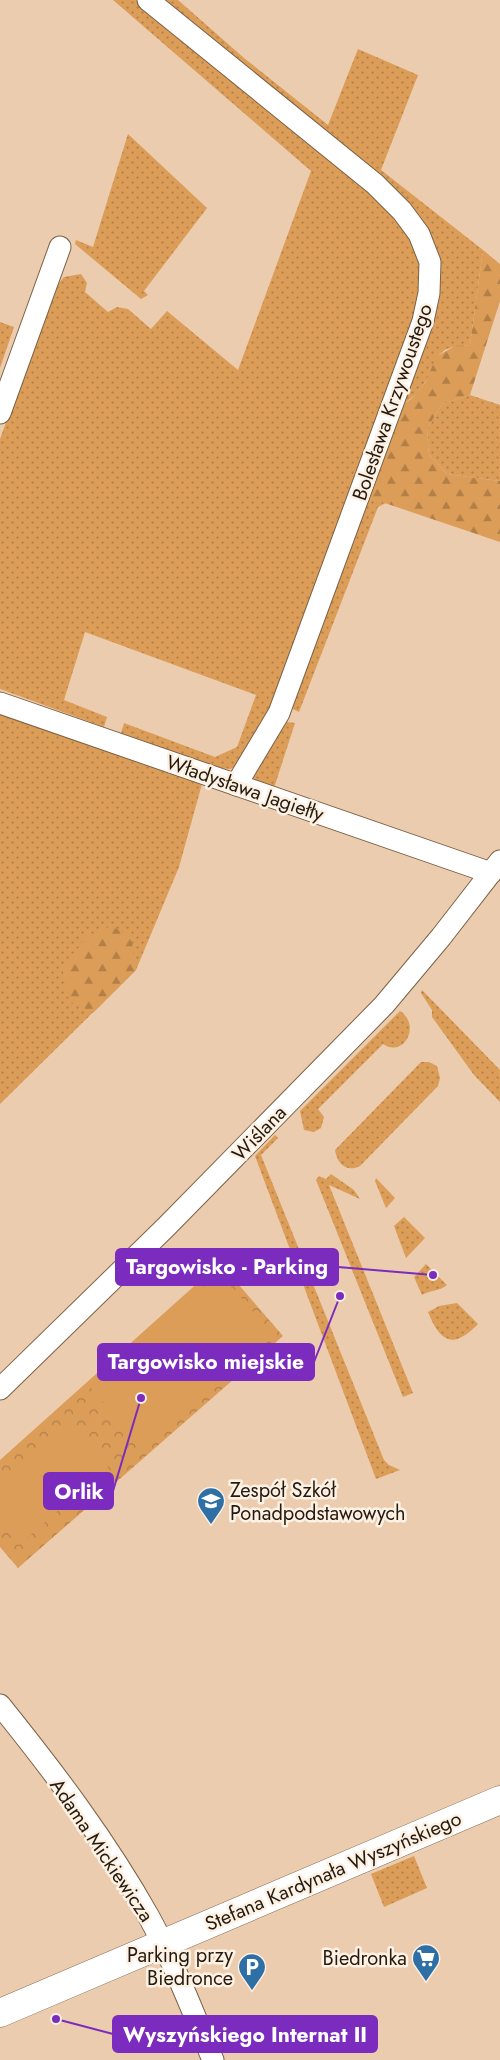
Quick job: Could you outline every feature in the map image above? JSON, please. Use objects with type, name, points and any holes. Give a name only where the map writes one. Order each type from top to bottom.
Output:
[{"type":"street","name":"Bolesława Krzywoustego","points":[[148,0],[375,184],[402,211],[419,234],[430,262],[429,293],[423,321],[351,520],[279,713],[236,785]]},
{"type":"street","points":[[0,413],[60,247]]},
{"type":"street","name":"Władysława Jagiełły","points":[[0,703],[236,785],[495,867]]},
{"type":"street","name":"Wiślana","points":[[0,1389],[161,1232],[384,1005],[495,867]]},
{"type":"street","name":"Adama Mickiewicza","points":[[0,1705],[114,1860],[162,1943],[213,2060]]},
{"type":"street","name":"Stefana Kardynała Wyszyńskiego","points":[[0,2013],[500,1800]]},
{"type":"green space","points":[[113,0],[137,0],[318,147],[407,226],[423,263],[418,316],[278,699],[236,767],[230,769],[219,768],[121,733],[124,723],[215,757],[237,747],[256,695],[85,632],[64,700],[107,717],[104,727],[0,689],[0,439],[55,288],[64,277],[81,274],[87,283],[85,292],[108,312],[117,307],[128,309],[151,329],[167,311],[238,370],[311,171]]},
{"type":"green space","points":[[162,0],[178,0],[244,58],[328,125],[358,49],[418,75],[381,170],[483,250],[470,345],[457,346],[442,352],[421,388],[398,408],[432,246]]},
{"type":"green space","points":[[128,134],[207,208],[144,291],[148,295],[141,299],[75,244],[76,240],[93,247]]},
{"type":"green space","points":[[483,250],[500,264],[500,301],[470,395],[442,404],[427,429],[429,455],[447,474],[500,481],[500,542],[367,497],[398,408],[411,399],[425,383],[437,356],[455,346],[470,345]]},
{"type":"green space","points":[[0,322],[14,327],[0,368]]},
{"type":"green space","points":[[470,395],[500,405],[500,481],[447,474],[429,455],[427,429],[442,404]]},
{"type":"green space","points":[[367,497],[386,503],[378,507],[299,712],[291,708]]},
{"type":"green space","points":[[0,714],[202,784],[179,867],[136,970],[0,1104]]},
{"type":"green space","points":[[287,722],[295,723],[274,788],[258,783],[253,777],[277,727]]},
{"type":"green space","points":[[111,926],[131,936],[136,970],[93,1013],[69,1001],[63,972],[86,936]]},
{"type":"green space","points":[[422,990],[500,1070],[500,1102],[474,1075],[432,1017],[432,1010],[421,993]]},
{"type":"green space","points":[[400,1011],[406,1017],[410,1032],[403,1044],[397,1047],[390,1047],[383,1044],[318,1109],[324,1117],[321,1128],[314,1132],[304,1130],[300,1111]]},
{"type":"green space","points":[[421,1062],[429,1062],[437,1066],[440,1078],[438,1086],[360,1166],[350,1168],[343,1166],[335,1150]]},
{"type":"green space","points":[[275,1135],[278,1138],[261,1155],[384,1460],[389,1465],[400,1470],[376,1479],[255,1156]]},
{"type":"green space","points":[[331,1174],[354,1190],[360,1199],[329,1185],[413,1393],[403,1397],[316,1180],[319,1176],[326,1179]]},
{"type":"green space","points":[[376,1178],[395,1198],[386,1208],[375,1181]]},
{"type":"green space","points":[[404,1217],[425,1238],[406,1258],[394,1226]]},
{"type":"green space","points":[[220,1263],[283,1336],[18,1568],[0,1547],[0,1460]]},
{"type":"green space","points":[[426,1264],[447,1285],[422,1295],[414,1277]]},
{"type":"green space","points":[[219,1273],[274,1335],[143,1450],[90,1387]]},
{"type":"green space","points":[[457,1303],[478,1324],[469,1332],[454,1340],[448,1339],[437,1330],[428,1312],[439,1306]]},
{"type":"green space","points":[[70,1420],[109,1466],[19,1545],[0,1523],[0,1481]]},
{"type":"green space","points":[[414,1856],[427,1888],[384,1907],[371,1874]]},
{"type":"place","name":"Targowisko - Parking","points":[[433,1275]]},
{"type":"place","name":"Targowisko miejskie","points":[[340,1296]]},
{"type":"place","name":"Orlik","points":[[141,1398]]},
{"type":"place","name":"Zespół Szkół Ponadpodstawowych","points":[[211,1525]]},
{"type":"place","name":"Biedronka","points":[[426,1982]]},
{"type":"place","name":"Parking przy Biedronce","points":[[252,1991]]},
{"type":"place","name":"Wyszyńskiego Internat II","points":[[56,2019]]}]
